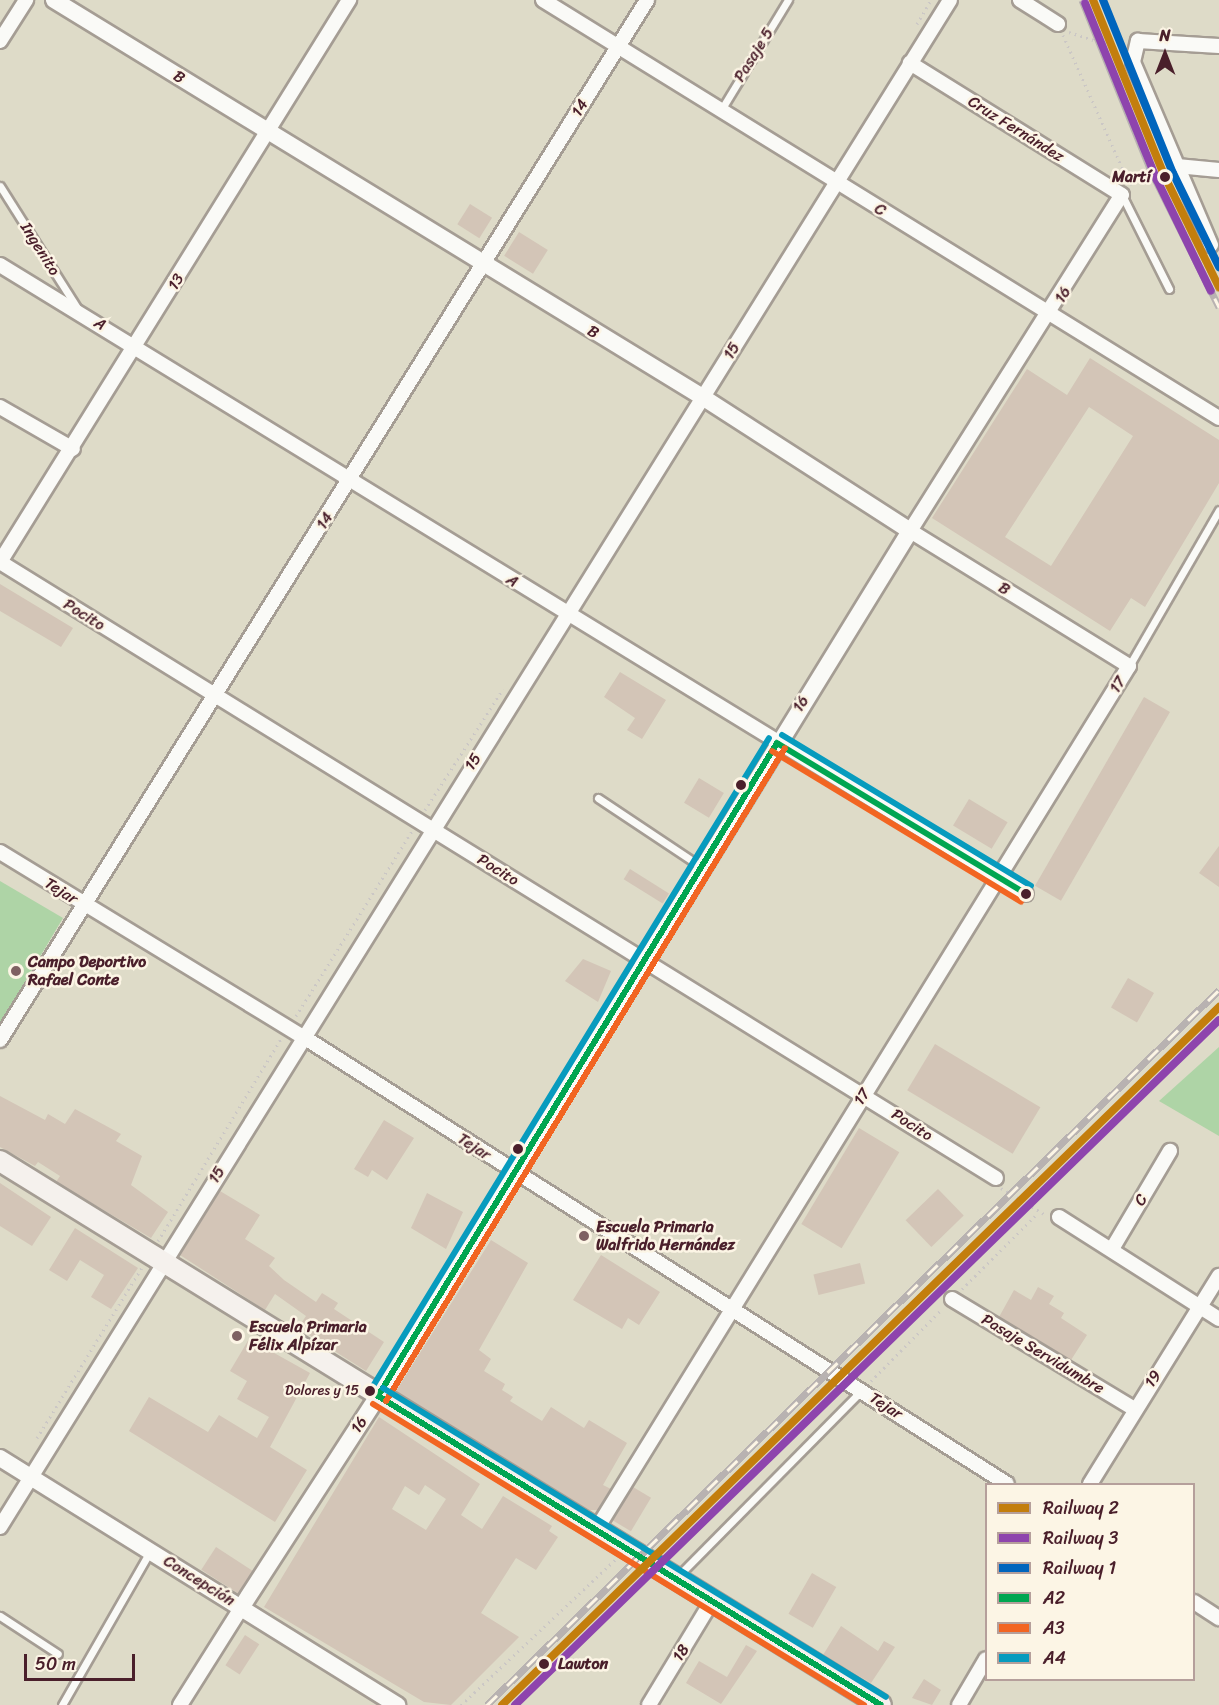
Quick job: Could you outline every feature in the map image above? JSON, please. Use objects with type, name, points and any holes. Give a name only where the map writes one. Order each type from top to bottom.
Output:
[{"type":"main road","points":[[0,1161],[881,1705]]},
{"type":"street","points":[[0,41],[26,0]]},
{"type":"street","name":"B","points":[[54,0],[484,266],[704,398],[910,531],[1129,666]]},
{"type":"street","name":"13","points":[[0,562],[73,449],[349,0]]},
{"type":"street","name":"C","points":[[543,0],[619,45],[835,183],[1219,418]]},
{"type":"street","name":"14","points":[[0,1040],[216,697],[647,0]]},
{"type":"street","name":"15","points":[[0,1527],[24,1473],[157,1257],[302,1036],[431,828],[568,616],[950,0]]},
{"type":"street","points":[[1020,0],[1058,24]]},
{"type":"street","points":[[1211,245],[1133,63],[1138,41],[1219,46]]},
{"type":"street","name":"Cruz Fernández","points":[[910,63],[1126,189]]},
{"type":"street","points":[[1177,166],[1219,170]]},
{"type":"street","name":"16","points":[[180,1705],[378,1396],[703,868],[777,743],[910,531],[1051,314],[1126,189]]},
{"type":"street","name":"A","points":[[0,265],[137,345],[568,616],[1026,894]]},
{"type":"street","points":[[0,408],[73,449]]},
{"type":"street","name":"Pocito","points":[[0,562],[645,962],[864,1094],[996,1178]]},
{"type":"street","name":"17","points":[[596,1530],[1129,666]]},
{"type":"street","name":"Tejar","points":[[0,852],[302,1036],[731,1310],[862,1390],[1004,1483]]},
{"type":"street","name":"C","points":[[1112,1250],[1170,1152]]},
{"type":"street","points":[[1059,1217],[1219,1318]]},
{"type":"street","name":"19","points":[[1091,1483],[1134,1409],[1219,1276]]},
{"type":"street","name":"Pasaje Servidumbre","points":[[952,1299],[1134,1409]]},
{"type":"street","name":"Concepción","points":[[0,1458],[397,1705]]},
{"type":"street","name":"18","points":[[649,1705],[712,1601]]},
{"type":"street","points":[[1195,1603],[1219,1618]]},
{"type":"street","points":[[959,1705],[985,1662]]},
{"type":"lane","name":"Pasaje 5","points":[[721,110],[788,0]]},
{"type":"lane","name":"Ingenito","points":[[0,186],[80,312]]},
{"type":"lane","points":[[1126,189],[1169,289]]},
{"type":"lane","points":[[1129,666],[1219,510]]},
{"type":"lane","points":[[598,798],[703,868]]},
{"type":"lane","points":[[676,1579],[862,1390]]},
{"type":"lane","points":[[62,1705],[150,1551]]},
{"type":"lane","points":[[0,1616],[58,1654]]},
{"type":"path","points":[[913,29],[931,0]]},
{"type":"path","points":[[1058,24],[1099,42],[1138,41]]},
{"type":"path","points":[[1058,24],[1126,189],[1177,166]]},
{"type":"path","points":[[24,1473],[157,1257],[288,1028],[509,679]]},
{"type":"path","points":[[996,1178],[1008,1197],[1036,1214],[1059,1217]]},
{"type":"path","points":[[461,1705],[627,1548]]},
{"type":"green space","name":"Campo Deportivo Rafael Conte","points":[[0,881],[63,918],[0,1024]]},
{"type":"green space","points":[[1219,1047],[1219,1136],[1159,1101]]},
{"type":"building","points":[[470,204],[492,218],[479,238],[457,224]]},
{"type":"building","points":[[519,232],[548,250],[533,274],[504,256]]},
{"type":"building","points":[[1090,358],[1219,440],[1219,483],[1145,607],[1131,598],[1110,631],[932,518],[1027,369],[1067,395]],"holes":[[[1089,407],[1133,436],[1051,566],[1005,537]]]},
{"type":"building","points":[[0,584],[73,628],[61,647],[0,611]]},
{"type":"building","points":[[620,672],[666,700],[642,739],[627,730],[635,718],[604,697]]},
{"type":"building","points":[[1144,697],[1170,712],[1061,901],[1035,886]]},
{"type":"building","points":[[699,778],[724,793],[709,818],[684,803]]},
{"type":"building","points":[[969,799],[1008,822],[992,849],[953,826]]},
{"type":"building","points":[[1219,846],[1219,887],[1199,873]]},
{"type":"building","points":[[630,869],[669,893],[663,904],[624,879]]},
{"type":"building","points":[[583,959],[611,971],[598,1002],[565,981]]},
{"type":"building","points":[[1128,978],[1154,993],[1137,1022],[1111,1007]]},
{"type":"building","points":[[935,1044],[1040,1107],[1013,1154],[907,1090]]},
{"type":"building","points":[[0,1096],[45,1120],[48,1114],[65,1124],[75,1109],[121,1134],[116,1141],[142,1156],[131,1185],[168,1212],[151,1238],[56,1182],[60,1176],[38,1162],[35,1166],[0,1147]]},
{"type":"building","points":[[384,1120],[414,1138],[387,1180],[372,1170],[368,1177],[354,1169]]},
{"type":"building","points":[[859,1128],[899,1152],[842,1248],[801,1224]]},
{"type":"building","points":[[0,1183],[51,1217],[32,1246],[0,1226]]},
{"type":"building","points":[[938,1189],[964,1216],[931,1247],[906,1220]]},
{"type":"building","points":[[220,1191],[260,1215],[245,1239],[275,1258],[269,1266],[284,1280],[316,1302],[322,1293],[338,1303],[334,1309],[384,1342],[366,1371],[298,1328],[306,1316],[275,1294],[265,1310],[180,1255]]},
{"type":"building","points":[[427,1193],[463,1212],[446,1249],[411,1228]]},
{"type":"building","points":[[75,1228],[138,1268],[111,1309],[91,1297],[104,1275],[80,1260],[67,1281],[49,1270]]},
{"type":"building","points":[[491,1240],[528,1263],[479,1350],[491,1359],[484,1371],[505,1384],[502,1390],[513,1397],[510,1401],[542,1421],[551,1407],[584,1428],[589,1420],[627,1443],[603,1485],[611,1489],[598,1510],[589,1510],[396,1391]]},
{"type":"building","points":[[601,1255],[660,1292],[639,1325],[628,1318],[622,1329],[573,1300]]},
{"type":"building","points":[[860,1263],[865,1283],[819,1295],[813,1275]]},
{"type":"building","points":[[1038,1287],[1054,1296],[1049,1304],[1064,1313],[1061,1318],[1087,1335],[1071,1360],[999,1317],[1014,1290],[1031,1300]]},
{"type":"building","points":[[249,1339],[310,1373],[270,1447],[307,1470],[275,1522],[129,1431],[149,1397],[208,1432],[219,1415],[257,1438],[269,1417],[237,1399],[247,1381],[230,1371]]},
{"type":"building","points":[[379,1417],[480,1484],[461,1515],[482,1529],[503,1496],[552,1526],[549,1531],[558,1537],[536,1570],[516,1558],[481,1613],[519,1637],[451,1705],[424,1702],[264,1607]],"holes":[[[425,1485],[446,1499],[426,1530],[392,1509],[405,1486],[419,1495]]]},
{"type":"building","points":[[633,1487],[651,1498],[631,1531],[613,1520]]},
{"type":"building","points":[[216,1547],[253,1571],[238,1594],[201,1570]]},
{"type":"building","points":[[812,1573],[836,1587],[813,1628],[788,1614]]},
{"type":"building","points":[[841,1626],[878,1651],[884,1641],[895,1647],[871,1683],[823,1655]]},
{"type":"building","points":[[245,1635],[259,1644],[240,1674],[225,1665]]},
{"type":"building","points":[[746,1645],[757,1651],[721,1704],[686,1683],[699,1661],[727,1677]]},
{"type":"building","points":[[924,1679],[941,1690],[932,1705],[912,1698]]},
{"type":"railway","points":[[1082,0],[1152,173],[1219,307]]},
{"type":"railway","points":[[487,1705],[1219,990]]},
{"type":"rail line","name":"2","points":[[1093,0],[1165,177],[1219,287]]},
{"type":"rail line","name":"1","points":[[1103,0],[1173,173],[1219,267]]},
{"type":"rail line","name":"3","points":[[1085,3],[1157,180],[1211,291]]},
{"type":"rail line","name":"2","points":[[502,1705],[1219,1007]]},
{"type":"rail line","name":"3","points":[[515,1705],[1219,1020]]},
{"type":"transit line","name":"A4","points":[[782,735],[1031,886]]},
{"type":"transit line","name":"A4","points":[[370,1391],[769,738]]},
{"type":"transit line","name":"A2","points":[[777,743],[1026,894]]},
{"type":"transit line","name":"A2","points":[[378,1396],[777,743]]},
{"type":"transit line","name":"A3","points":[[386,1401],[785,748]]},
{"type":"transit line","name":"A3","points":[[772,751],[1021,902]]},
{"type":"transit line","name":"A4","points":[[383,1388],[886,1697]]},
{"type":"transit line","name":"A2","points":[[378,1396],[881,1705]]},
{"type":"transit line","name":"A3","points":[[373,1404],[864,1705]]},
{"type":"place","name":"Martí","points":[[1165,177]]},
{"type":"place","name":"Campo Deportivo Rafael Conte","points":[[16,971]]},
{"type":"place","name":"Escuela Primaria Walfrido Hernández","points":[[584,1236]]},
{"type":"place","name":"Escuela Primaria Félix Alpízar","points":[[237,1336]]},
{"type":"place","name":"Dolores y 15","points":[[370,1391]]},
{"type":"place","name":"Lawton","points":[[544,1664]]}]
